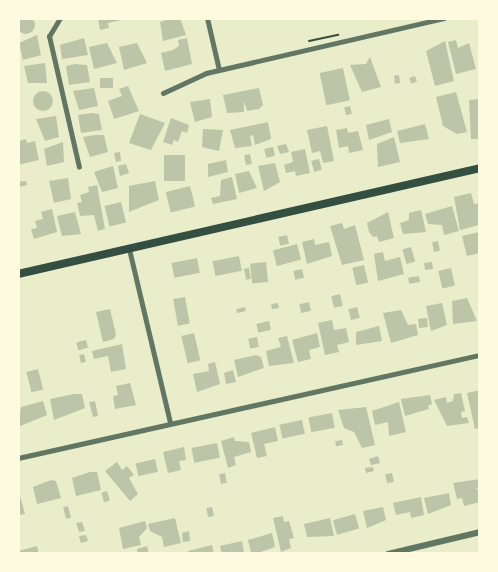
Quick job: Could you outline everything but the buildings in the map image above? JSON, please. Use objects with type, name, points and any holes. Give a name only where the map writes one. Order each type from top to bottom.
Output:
[{"type":"main road","points":[[18,274],[480,168]]},
{"type":"street","points":[[60,18],[49,36],[80,167]]},
{"type":"street","points":[[207,18],[219,70]]},
{"type":"street","points":[[163,93],[219,70],[444,18]]},
{"type":"street","points":[[129,249],[170,423]]},
{"type":"street","points":[[18,458],[480,355]]},
{"type":"street","points":[[388,554],[480,532]]},
{"type":"path","points":[[307,43],[322,36]]}]
